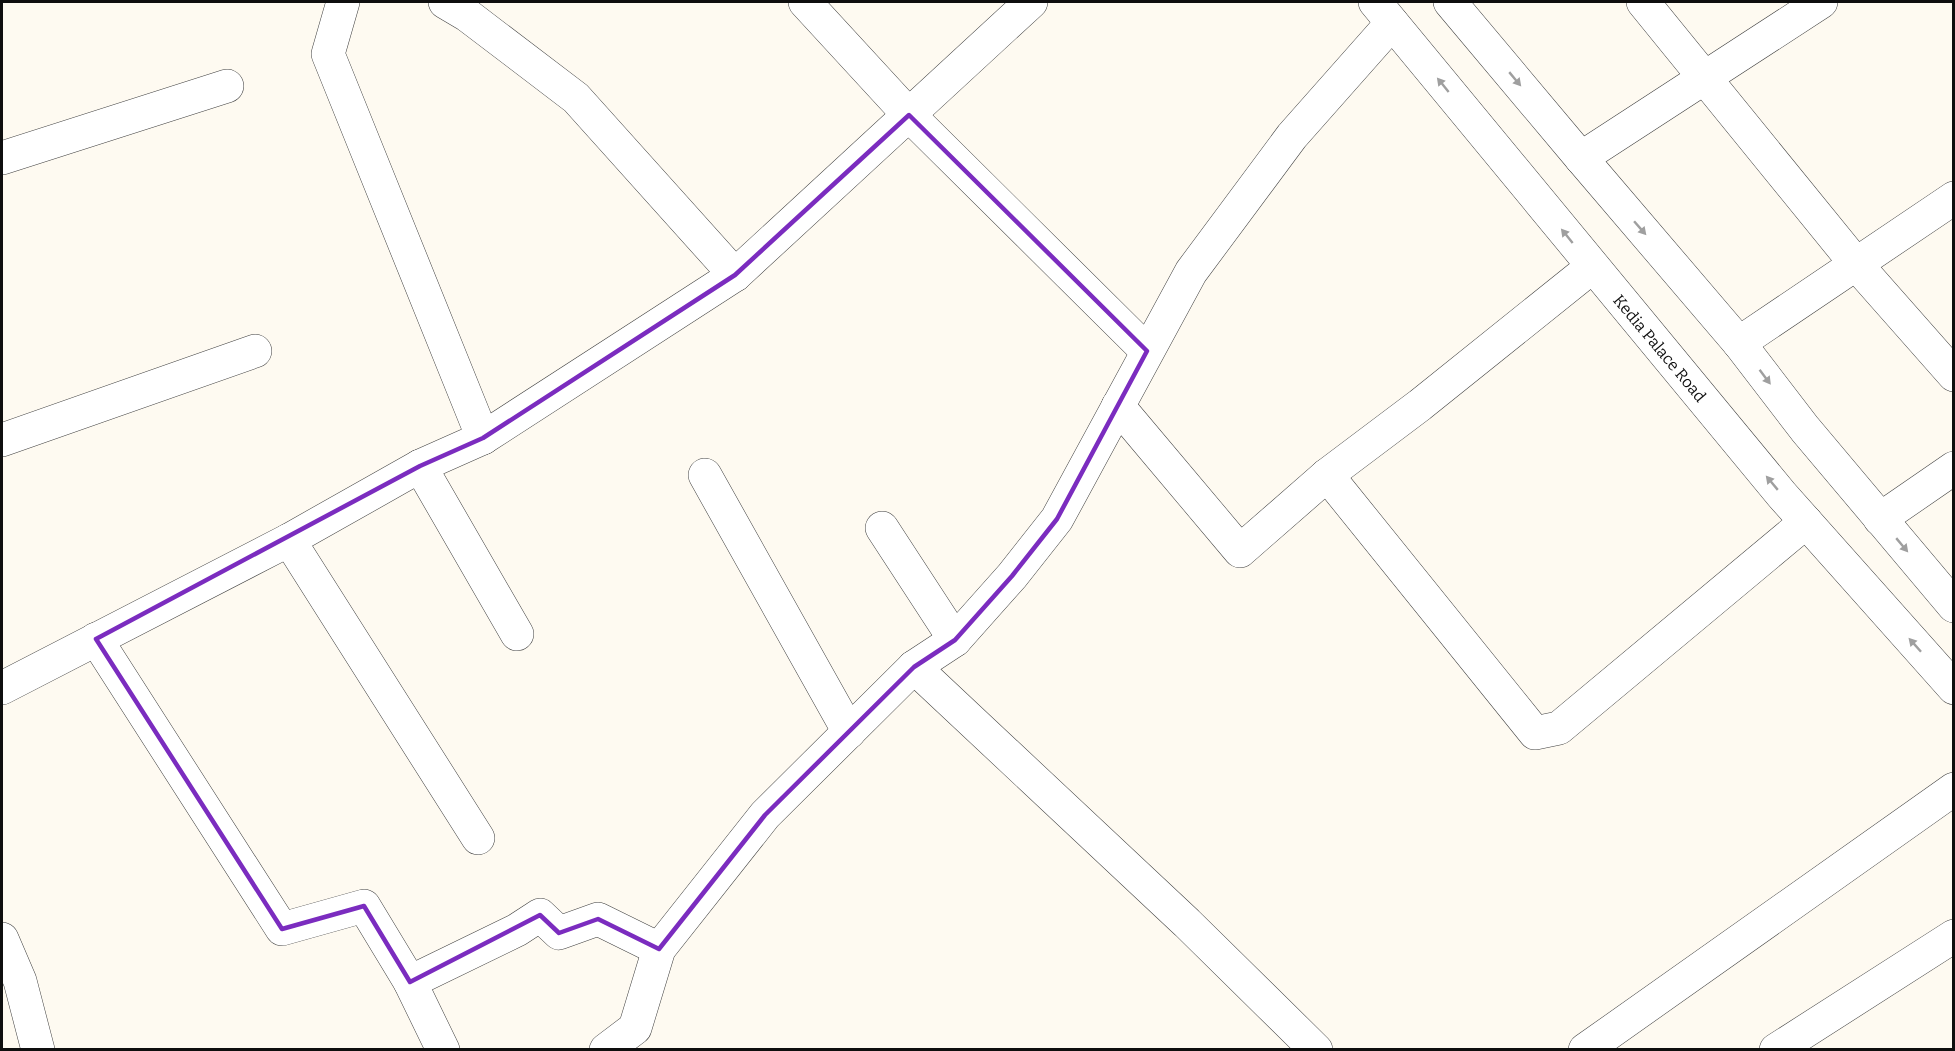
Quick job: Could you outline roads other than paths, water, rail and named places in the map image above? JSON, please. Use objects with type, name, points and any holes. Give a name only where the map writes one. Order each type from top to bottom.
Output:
[{"type":"street","points":[[343,2],[328,54],[483,438]]},
{"type":"street","points":[[445,2],[466,15],[576,98],[735,275]]},
{"type":"street","points":[[805,2],[909,114],[1147,351]]},
{"type":"street","points":[[2,688],[289,540],[420,466],[483,438],[735,275],[1031,2]]},
{"type":"street","points":[[1450,2],[1739,343],[1805,429],[1953,606]]},
{"type":"street","points":[[1643,2],[1856,264],[1953,375]]},
{"type":"street","points":[[1581,158],[1821,2]]},
{"type":"street","points":[[606,1050],[635,1028],[659,949],[765,815],[914,667],[955,640],[1012,576],[1057,519],[1191,272],[1383,12]]},
{"type":"street","name":"Kedia Palace Road","points":[[1383,12],[1592,267],[1806,522],[1953,688]]},
{"type":"street","points":[[2,158],[227,86]]},
{"type":"street","points":[[1739,343],[1953,198]]},
{"type":"street","points":[[1118,406],[1240,551],[1327,475],[1420,405],[1592,267]]},
{"type":"street","points":[[2,440],[255,351]]},
{"type":"street","points":[[420,466],[517,634]]},
{"type":"street","points":[[1880,519],[1953,468]]},
{"type":"street","points":[[705,475],[849,732]]},
{"type":"street","points":[[1327,475],[1535,733],[1559,728],[1806,522]]},
{"type":"street","points":[[882,528],[955,640]]},
{"type":"street","points":[[289,540],[478,838]]},
{"type":"street","points":[[96,639],[282,929],[364,906],[410,982],[442,1050]]},
{"type":"street","points":[[914,667],[1187,923],[1316,1050]]},
{"type":"street","points":[[1585,1050],[1953,789]]},
{"type":"street","points":[[410,982],[517,930],[540,915],[559,933],[598,920],[659,949]]},
{"type":"street","points":[[1776,1050],[1953,936]]},
{"type":"street","points":[[2,939],[20,981],[38,1050]]}]
